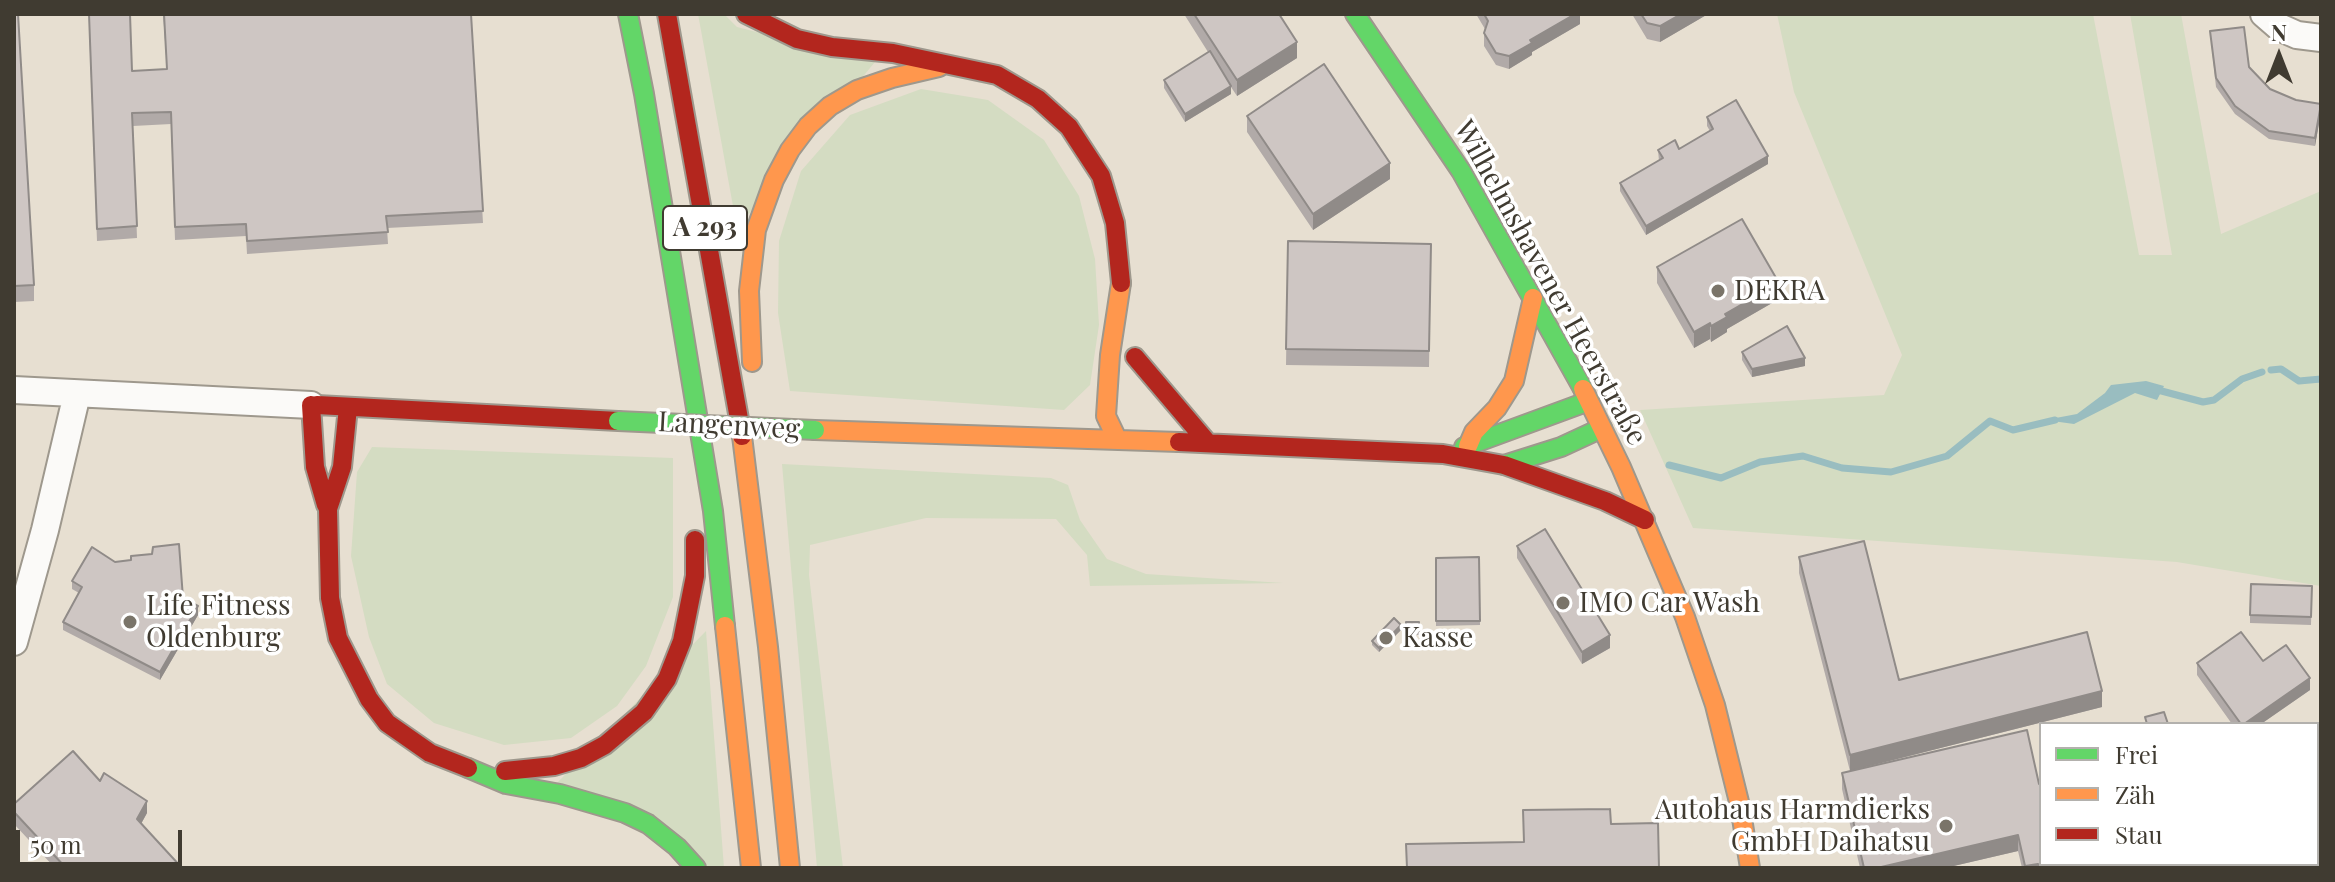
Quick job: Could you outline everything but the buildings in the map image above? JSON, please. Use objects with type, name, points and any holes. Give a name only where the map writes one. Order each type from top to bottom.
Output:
[{"type":"main road","name":"A 293","points":[[628,14],[713,511],[751,868]]},
{"type":"main road","name":"A 293","points":[[667,14],[743,443],[768,647],[790,868]]},
{"type":"main road","points":[[746,14],[797,39],[832,47],[893,53],[997,75],[1038,99],[1069,127],[1101,176],[1115,223],[1122,289],[1135,357],[1133,387]]},
{"type":"main road","name":"Wilhelmshavener Heerstraße","points":[[1355,14],[1461,171],[1589,401],[1645,520],[1685,617],[1715,705],[1740,806],[1750,868]]},
{"type":"main road","points":[[743,443],[752,385],[749,291],[756,230],[774,180],[790,150],[808,126],[830,106],[857,90],[892,78],[949,65]]},
{"type":"main road","points":[[1117,439],[1106,416],[1110,355],[1122,289]]},
{"type":"main road","points":[[1468,446],[1474,432],[1497,408],[1514,381],[1533,298]]},
{"type":"main road","points":[[1135,357],[1208,443]]},
{"type":"main road","name":"Langenweg","points":[[1443,454],[1589,401]]},
{"type":"main road","points":[[693,500],[684,438],[694,404]]},
{"type":"main road","points":[[311,405],[315,467],[328,509]]},
{"type":"main road","name":"Langenweg","points":[[311,405],[815,430],[1117,439],[1443,454],[1504,465],[1605,501],[1645,520]]},
{"type":"main road","points":[[348,407],[342,467],[328,509],[330,598],[338,638],[351,667],[387,723],[430,753],[463,768],[506,784],[560,794],[625,813],[648,824],[677,847],[696,868]]},
{"type":"main road","points":[[1117,439],[1131,417]]},
{"type":"main road","name":"Langenweg","points":[[1504,465],[1561,447],[1602,428]]},
{"type":"main road","points":[[463,768],[518,771],[581,758],[605,745],[644,712],[667,679],[682,641],[695,576],[694,525]]},
{"type":"street","points":[[2264,14],[2279,27],[2297,35],[2321,38]]},
{"type":"street","name":"Langenweg","points":[[14,390],[311,405]]},
{"type":"street","points":[[14,642],[45,530],[77,394]]},
{"type":"green space","points":[[698,14],[724,14],[737,27],[875,62],[737,228]]},
{"type":"green space","points":[[1777,14],[2093,14],[2139,255],[2172,255],[2130,14],[2181,14],[2221,234],[2321,191],[2321,586],[2177,562],[1693,528],[1640,410],[1884,395],[1902,355],[1794,92]]},
{"type":"green space","points":[[921,89],[988,100],[1044,140],[1079,196],[1095,259],[1099,325],[1090,385],[1064,410],[790,391],[778,313],[779,241],[801,171],[850,115]]},
{"type":"green space","points":[[372,447],[673,458],[673,597],[646,666],[617,706],[571,738],[504,745],[434,723],[387,684],[369,637],[351,556],[357,472]]},
{"type":"green space","points":[[782,464],[1051,478],[1068,485],[1080,520],[1107,559],[1146,574],[1283,583],[1090,586],[1087,555],[1056,519],[926,518],[810,545],[809,575],[843,868],[817,868]]},
{"type":"green space","points":[[706,631],[724,868],[705,868],[555,785]]},
{"type":"water","points":[[2146,381],[2164,386],[2157,400],[2135,393],[2074,424],[2045,420],[2077,414],[2111,385]]},
{"type":"waterway","points":[[2271,370],[2281,369],[2299,381],[2321,379]]},
{"type":"waterway","points":[[2154,389],[2203,402],[2214,400],[2242,379],[2262,372]]},
{"type":"waterway","points":[[1669,465],[1721,478],[1760,462],[1803,456],[1842,468],[1891,472],[1947,456],[1990,421],[2013,430],[2055,420]]},
{"type":"traffic: fast","points":[[628,14],[713,511],[725,626]]},
{"type":"traffic: fast","points":[[1355,14],[1461,171],[1583,389]]},
{"type":"traffic: fast","points":[[1464,447],[1589,401]]},
{"type":"traffic: fast","points":[[618,421],[815,430]]},
{"type":"traffic: fast","points":[[1504,465],[1561,447],[1602,428]]},
{"type":"traffic: fast","points":[[468,768],[506,784],[560,794],[625,813],[648,824],[677,847],[696,868]]},
{"type":"traffic: slow","points":[[752,362],[749,291],[756,230],[774,180],[790,150],[808,126],[830,106],[857,90],[939,67]]},
{"type":"traffic: slow","points":[[1117,439],[1106,416],[1110,355],[1121,283]]},
{"type":"traffic: slow","points":[[1468,446],[1474,432],[1497,408],[1514,381],[1533,298]]},
{"type":"traffic: slow","points":[[1583,389],[1621,467],[1685,617],[1715,705],[1740,806],[1750,868]]},
{"type":"traffic: slow","points":[[815,430],[1179,442]]},
{"type":"traffic: slow","points":[[742,436],[768,647],[790,868]]},
{"type":"traffic: slow","points":[[725,626],[751,868]]},
{"type":"traffic: jam","points":[[667,14],[742,436]]},
{"type":"traffic: jam","points":[[746,14],[797,39],[832,47],[893,53],[997,75],[1038,99],[1069,127],[1101,176],[1115,223],[1121,283]]},
{"type":"traffic: jam","points":[[1135,357],[1208,443]]},
{"type":"traffic: jam","points":[[311,405],[315,467],[326,505]]},
{"type":"traffic: jam","points":[[317,405],[618,421]]},
{"type":"traffic: jam","points":[[348,407],[342,467],[328,509],[330,598],[338,638],[369,699],[387,723],[430,753],[468,768]]},
{"type":"traffic: jam","points":[[1179,442],[1443,454],[1504,465],[1605,501],[1645,520]]},
{"type":"traffic: jam","points":[[505,771],[554,766],[581,758],[605,745],[644,712],[667,679],[682,641],[695,576],[695,540]]},
{"type":"place","name":"DEKRA","points":[[1718,291]]},
{"type":"place","name":"IMO Car Wash","points":[[1563,603]]},
{"type":"place","name":"Life Fitness Oldenburg","points":[[130,622]]},
{"type":"place","name":"Kasse","points":[[1386,638]]},
{"type":"place","name":"Autohaus Harmdierks GmbH Daihatsu","points":[[1946,826]]}]
